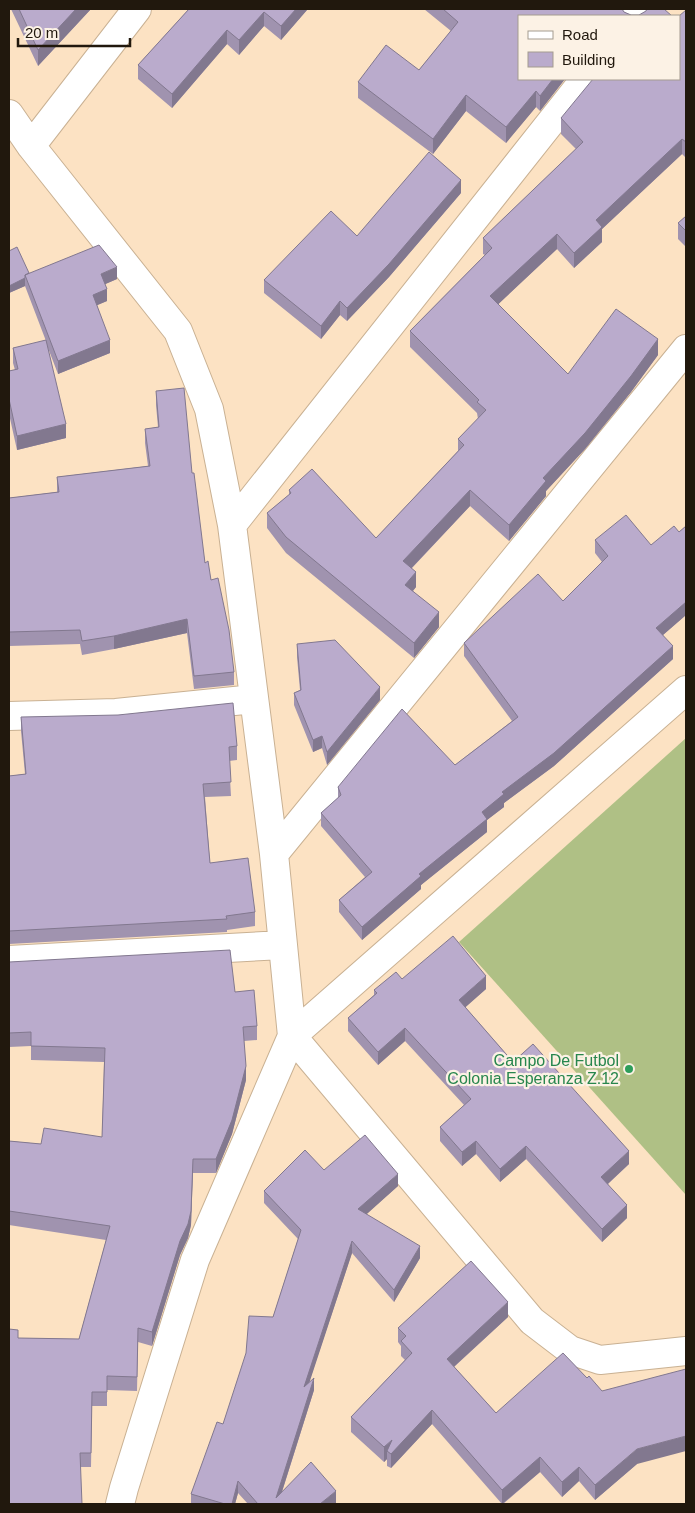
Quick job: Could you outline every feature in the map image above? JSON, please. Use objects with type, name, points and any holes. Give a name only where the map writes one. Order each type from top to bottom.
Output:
[{"type":"street","points":[[31,146],[137,9]]},
{"type":"street","points":[[232,525],[584,80]]},
{"type":"street","points":[[9,114],[31,146],[178,331],[209,409],[232,525],[274,854],[292,1036],[532,1322],[570,1350],[600,1360],[686,1351]]},
{"type":"street","points":[[274,854],[686,349]]},
{"type":"street","points":[[120,1504],[195,1260],[292,1036],[686,690]]},
{"type":"street","points":[[9,716],[116,713],[254,700]]},
{"type":"street","points":[[9,960],[283,945]]},
{"type":"green space","name":"Campo De Futbol Colonia Esperanza Z.12","points":[[686,738],[686,1195],[459,942]]},
{"type":"building","points":[[19,9],[76,9],[38,50]]},
{"type":"building","points":[[189,9],[296,9],[281,26],[264,12],[239,40],[227,30],[172,94],[138,65]]},
{"type":"building","points":[[443,9],[622,9],[631,15],[518,15],[518,80],[552,80],[540,96],[536,91],[506,127],[466,95],[433,139],[358,82],[386,45],[419,70],[458,22]]},
{"type":"building","points":[[647,9],[664,9],[671,15],[639,15]]},
{"type":"building","points":[[686,10],[686,142],[682,139],[596,220],[602,227],[574,253],[557,234],[490,296],[568,374],[616,309],[658,339],[585,433],[543,478],[546,481],[509,525],[470,490],[403,561],[416,572],[405,585],[439,612],[414,643],[286,537],[267,513],[291,493],[289,490],[312,469],[376,538],[464,445],[458,439],[486,410],[477,402],[479,400],[410,331],[492,248],[483,238],[583,142],[561,118],[592,80],[680,80],[680,15]]},
{"type":"building","points":[[429,152],[461,180],[389,264],[347,308],[340,301],[321,326],[264,280],[331,211],[357,236]]},
{"type":"building","points":[[686,216],[686,231],[678,223]]},
{"type":"building","points":[[99,245],[117,267],[101,274],[107,289],[93,295],[110,340],[58,361],[25,275]]},
{"type":"building","points":[[17,247],[29,273],[25,275],[25,278],[9,286],[9,251]]},
{"type":"building","points":[[46,340],[66,424],[17,436],[9,399],[9,371],[18,369],[13,348]]},
{"type":"building","points":[[184,388],[192,473],[194,473],[205,563],[208,561],[211,580],[218,578],[229,630],[234,672],[194,676],[187,619],[114,636],[82,641],[80,630],[9,632],[9,498],[59,492],[57,477],[150,466],[145,429],[159,427],[156,391]]},
{"type":"building","points":[[626,515],[651,545],[674,526],[679,532],[686,526],[686,602],[656,628],[673,646],[554,753],[502,792],[504,794],[482,812],[487,819],[419,874],[421,876],[362,927],[339,900],[372,872],[321,813],[341,795],[338,787],[402,709],[455,765],[518,717],[464,643],[538,574],[563,601],[608,556],[595,540]]},
{"type":"building","points":[[335,640],[380,687],[327,752],[322,736],[313,740],[294,693],[301,690],[297,644]]},
{"type":"building","points":[[233,703],[237,746],[229,747],[231,782],[203,784],[210,863],[248,858],[255,912],[226,916],[227,919],[9,931],[9,776],[26,774],[21,717],[118,715]]},
{"type":"building","points":[[453,936],[486,976],[459,1000],[513,1062],[533,1044],[629,1151],[601,1177],[627,1205],[602,1229],[526,1146],[500,1169],[476,1141],[462,1152],[440,1127],[471,1099],[405,1028],[378,1052],[348,1018],[377,993],[374,990],[396,972],[402,979]]},
{"type":"building","points":[[230,950],[235,992],[254,990],[257,1026],[243,1027],[246,1066],[232,1120],[216,1159],[193,1159],[191,1211],[188,1224],[180,1241],[152,1332],[138,1328],[137,1377],[107,1376],[107,1392],[92,1392],[91,1453],[80,1453],[82,1504],[9,1504],[9,1329],[18,1330],[18,1338],[79,1339],[110,1226],[9,1211],[9,1141],[41,1144],[44,1128],[102,1137],[105,1048],[31,1046],[31,1032],[9,1033],[9,962]]},
{"type":"building","points":[[365,1135],[398,1174],[358,1209],[420,1246],[394,1290],[352,1241],[304,1387],[314,1378],[276,1498],[311,1462],[336,1491],[320,1504],[258,1504],[238,1481],[232,1504],[225,1504],[191,1494],[217,1422],[223,1424],[246,1353],[249,1316],[273,1317],[301,1230],[264,1191],[305,1150],[324,1170]]},
{"type":"building","points":[[471,1261],[508,1302],[447,1359],[496,1413],[563,1353],[587,1378],[589,1376],[602,1391],[686,1369],[686,1436],[637,1449],[595,1485],[579,1467],[562,1482],[540,1457],[502,1490],[432,1410],[391,1454],[387,1451],[392,1440],[384,1447],[351,1417],[412,1353],[401,1341],[406,1336],[398,1328]]},
{"type":"place","name":"Campo De Futbol Colonia Esperanza Z.12","points":[[629,1069]]}]
